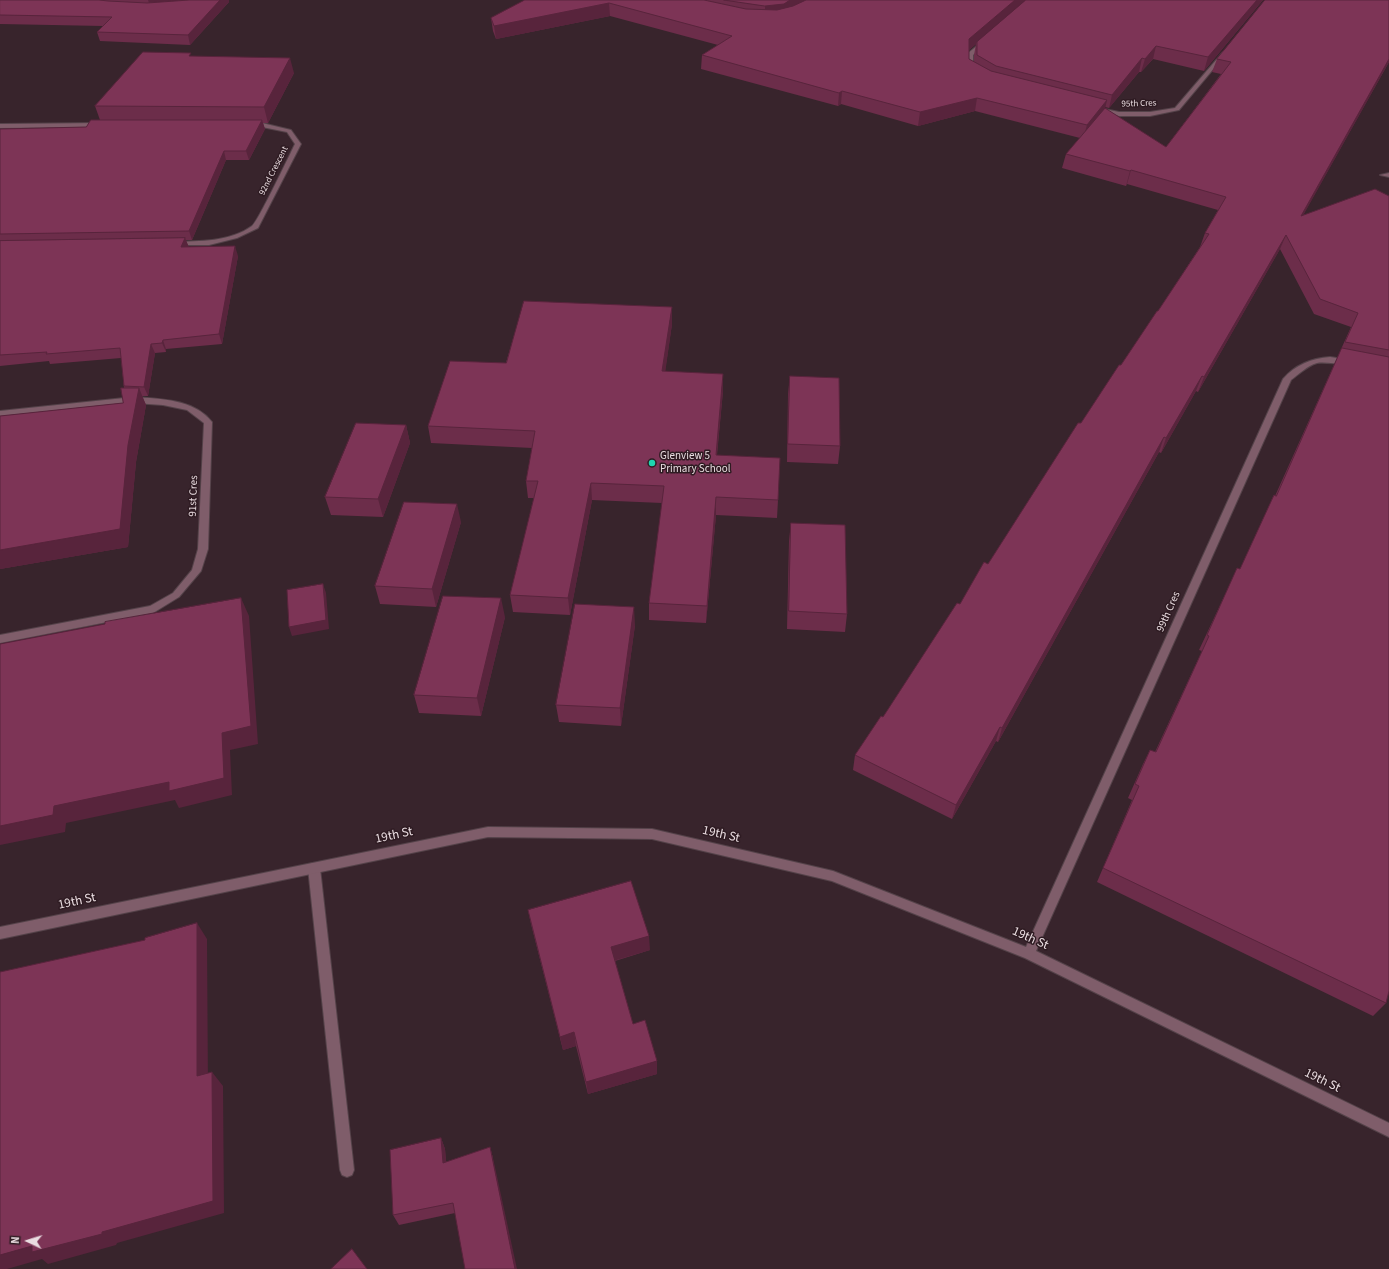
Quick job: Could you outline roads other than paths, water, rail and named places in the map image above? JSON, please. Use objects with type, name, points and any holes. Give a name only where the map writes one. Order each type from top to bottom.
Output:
[{"type":"street","points":[[977,74],[970,70],[970,54],[993,34]]},
{"type":"street","name":"95th Cres","points":[[1096,109],[1119,114],[1150,114],[1177,109],[1228,48]]},
{"type":"street","points":[[0,126],[111,125]]},
{"type":"street","name":"92nd Crescent","points":[[163,244],[209,243],[235,237],[256,227],[298,144],[290,131],[262,125],[246,125]]},
{"type":"street","name":"99th Cres","points":[[1029,954],[1287,379],[1304,365],[1325,358],[1360,364]]},
{"type":"street","name":"91st Cres","points":[[0,414],[134,400],[163,402],[190,408],[208,422],[204,548],[196,571],[176,595],[153,609],[0,639]]},
{"type":"street","name":"19th St","points":[[0,933],[488,832],[652,834],[833,876],[1029,954],[1389,1130]]},
{"type":"street","points":[[314,868],[347,1170]]},
{"type":"place","name":"Glenview 5 Primary School","points":[[652,463]]}]
